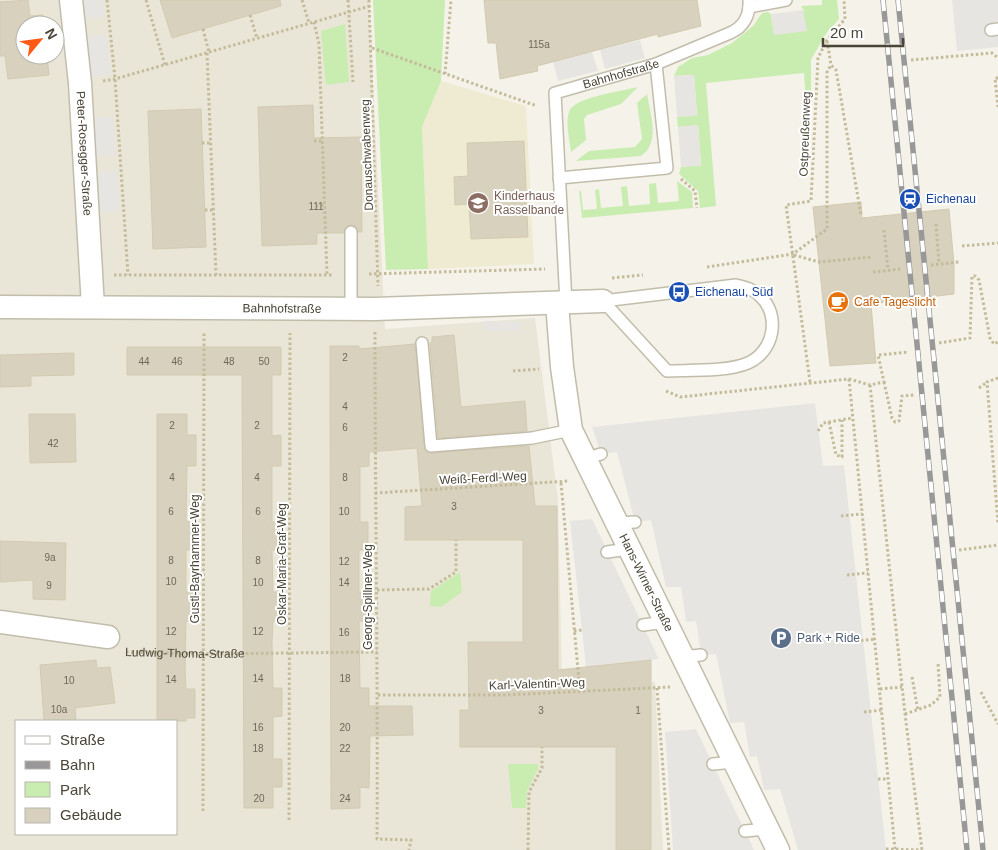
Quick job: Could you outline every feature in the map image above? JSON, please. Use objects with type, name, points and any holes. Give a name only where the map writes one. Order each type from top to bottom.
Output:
[{"type":"street","name":"Peter-Rosegger-Straße","points":[[71,0],[80,83],[93,306]]},
{"type":"street","name":"Bahnhofstraße","points":[[0,307],[375,309],[603,301]]},
{"type":"street","name":"Hans-Wirner-Straße","points":[[561,303],[570,430],[593,464],[625,522],[618,551],[657,588],[665,622],[692,656],[696,686],[723,724],[724,763],[757,793],[756,830],[778,850]]},
{"type":"street","points":[[0,622],[108,637]]},
{"type":"lane","points":[[749,3],[786,0]]},
{"type":"lane","name":"Bahnhofstraße","points":[[561,303],[564,269],[555,93],[656,64],[737,30],[747,16],[749,3]]},
{"type":"lane","points":[[559,178],[667,168],[656,64]]},
{"type":"lane","points":[[351,232],[352,309]]},
{"type":"lane","name":"Bahnhofstraße","points":[[736,285],[749,288],[761,296],[771,314],[772,334],[768,346],[760,356],[748,363],[736,366],[667,371],[603,301],[736,285]]},
{"type":"lane","points":[[422,343],[431,446],[532,438],[570,430]]},
{"type":"lane","points":[[643,625],[665,622]]},
{"type":"path","points":[[107,0],[115,79],[128,275]]},
{"type":"path","points":[[146,0],[165,65]]},
{"type":"path","points":[[302,0],[309,23]]},
{"type":"path","points":[[348,0],[353,82]]},
{"type":"path","name":"Donauschwabenweg","points":[[369,0],[379,274],[375,309]]},
{"type":"path","points":[[445,74],[451,0]]},
{"type":"path","name":"Ostpreußenweg","points":[[793,254],[786,205],[811,202],[818,58],[827,40],[845,19],[844,0]]},
{"type":"path","points":[[80,83],[115,79],[370,6]]},
{"type":"path","points":[[250,15],[257,38]]},
{"type":"path","points":[[314,22],[319,44],[326,275]]},
{"type":"path","points":[[203,29],[208,53],[216,275]]},
{"type":"path","points":[[827,40],[831,65],[836,70],[861,215]]},
{"type":"path","points":[[372,48],[556,113]]},
{"type":"path","points":[[911,60],[992,53],[998,58]]},
{"type":"path","points":[[793,254],[827,229],[827,72],[831,65]]},
{"type":"path","points":[[998,78],[995,78],[998,107]]},
{"type":"path","points":[[314,141],[322,141]]},
{"type":"path","points":[[202,143],[210,143]]},
{"type":"path","points":[[667,168],[695,191],[697,208]]},
{"type":"path","points":[[316,206],[324,205]]},
{"type":"path","points":[[205,210],[214,210]]},
{"type":"path","points":[[936,224],[940,264]]},
{"type":"path","points":[[884,230],[888,270]]},
{"type":"path","points":[[962,246],[998,243]]},
{"type":"path","points":[[793,254],[810,382],[849,379],[870,385],[884,382]]},
{"type":"path","points":[[700,268],[793,254],[819,262],[872,257]]},
{"type":"path","points":[[931,265],[959,262]]},
{"type":"path","points":[[91,277],[128,275],[351,275],[564,269]]},
{"type":"path","points":[[873,272],[901,269]]},
{"type":"path","points":[[939,343],[970,338],[972,276],[979,280],[990,338],[994,344],[998,342]]},
{"type":"path","name":"Gustl-Bayrhammer-Weg","points":[[203,811],[204,307]]},
{"type":"path","name":"Oskar-Maria-Graf-Weg","points":[[289,820],[290,309]]},
{"type":"path","name":"Georg-Spillner-Weg","points":[[375,309],[378,695],[377,839],[411,840],[409,850]]},
{"type":"path","points":[[909,352],[878,355],[892,418],[895,422],[899,421],[901,416],[902,396],[914,395]]},
{"type":"path","points":[[979,388],[987,382],[998,378]]},
{"type":"path","points":[[849,379],[896,849]]},
{"type":"path","points":[[987,382],[998,524]]},
{"type":"path","points":[[870,385],[902,688],[922,850],[886,850]]},
{"type":"path","points":[[818,431],[823,423],[852,418]]},
{"type":"path","points":[[829,422],[836,455],[842,457],[842,420]]},
{"type":"path","name":"Weiß-Ferdl-Weg","points":[[375,493],[561,482],[593,464]]},
{"type":"path","points":[[561,482],[580,692]]},
{"type":"path","points":[[841,516],[862,514]]},
{"type":"path","points":[[377,590],[429,589],[456,572],[456,540]]},
{"type":"path","points":[[959,550],[998,545]]},
{"type":"path","points":[[567,556],[574,555]]},
{"type":"path","points":[[847,575],[868,573]]},
{"type":"path","points":[[574,631],[582,630]]},
{"type":"path","name":"Ludwig-Thoma-Straße","points":[[108,637],[128,653],[377,652]]},
{"type":"path","points":[[856,641],[875,639]]},
{"type":"path","points":[[905,714],[931,705],[940,697],[938,663]]},
{"type":"path","points":[[912,677],[918,711]]},
{"type":"path","name":"Karl-Valentin-Weg","points":[[378,695],[505,695],[696,686]]},
{"type":"path","points":[[657,688],[665,767],[670,839],[669,850]]},
{"type":"path","points":[[880,689],[902,688]]},
{"type":"path","points":[[981,692],[998,724]]},
{"type":"path","points":[[864,712],[882,710]]},
{"type":"path","points":[[528,850],[529,792],[542,768],[542,747]]},
{"type":"path","points":[[878,779],[888,779]]},
{"type":"shaded area","points":[[0,0],[369,0],[385,329],[535,318],[558,500],[562,681],[655,682],[663,850],[0,850]]},
{"type":"shaded area","points":[[84,0],[103,0],[105,17],[86,19]]},
{"type":"shaded area","points":[[952,0],[998,0],[998,47],[957,51]]},
{"type":"shaded area","points":[[803,10],[807,31],[774,35],[771,14]]},
{"type":"shaded area","points":[[107,35],[111,75],[92,77],[88,36]]},
{"type":"shaded area","points":[[640,40],[645,58],[605,69],[600,50]]},
{"type":"shaded area","points":[[592,52],[598,71],[558,81],[553,62]]},
{"type":"shaded area","points":[[694,75],[697,116],[677,117],[674,76]]},
{"type":"shaded area","name":"Kinderhaus Rasselbande","points":[[441,81],[526,106],[534,264],[428,269],[422,127]]},
{"type":"shaded area","points":[[113,116],[116,155],[97,157],[94,118]]},
{"type":"shaded area","points":[[698,125],[701,166],[681,167],[678,127]]},
{"type":"shaded area","points":[[117,171],[119,211],[100,212],[98,172]]},
{"type":"shaded area","points":[[484,321],[522,322],[522,331],[484,331]]},
{"type":"shaded area","name":"Park + Ride","points":[[815,403],[823,466],[844,465],[886,850],[798,850],[780,789],[764,790],[757,756],[750,757],[744,722],[730,723],[716,654],[701,655],[696,621],[686,622],[681,587],[666,587],[651,520],[635,522],[617,452],[601,454],[592,427]]},
{"type":"shaded area","points":[[592,519],[659,659],[586,667],[570,521]]},
{"type":"shaded area","points":[[696,729],[754,850],[673,850],[665,732]]},
{"type":"green space","points":[[373,0],[445,0],[441,81],[422,127],[428,269],[386,270]]},
{"type":"green space","points":[[822,0],[837,0],[839,19],[825,35],[811,60],[811,135],[808,135],[804,73],[706,83],[716,206],[700,208],[698,191],[679,174],[681,167],[701,165],[698,125],[678,127],[677,117],[697,115],[694,75],[674,76],[678,67],[692,58],[708,55],[732,43],[753,26],[762,13],[768,12],[771,14],[774,35],[804,11],[801,6],[822,5]]},
{"type":"green space","points":[[345,24],[349,82],[326,85],[321,31]]},
{"type":"green space","points":[[638,87],[621,104],[587,115],[584,119],[586,140],[571,152],[567,121],[572,107],[579,102]]},
{"type":"green space","points":[[647,94],[653,127],[651,144],[641,156],[576,161],[589,151],[635,147],[642,139],[637,103]]},
{"type":"green space","points":[[677,181],[692,192],[693,208],[582,218],[579,191],[581,191],[583,210],[597,209],[595,190],[599,189],[601,208],[623,206],[621,187],[627,186],[629,206],[650,204],[649,184],[656,183],[658,203],[679,201]]},
{"type":"green space","points":[[460,572],[462,592],[441,607],[430,606],[431,591]]},
{"type":"green space","points":[[508,764],[538,764],[538,769],[527,791],[526,808],[512,808]]},
{"type":"building","points":[[28,0],[30,15],[15,15],[15,65],[48,65],[49,75],[8,79],[5,56],[0,56],[0,2]]},
{"type":"building","points":[[160,0],[280,0],[281,6],[172,38]]},
{"type":"building","points":[[484,0],[697,0],[701,26],[658,37],[658,34],[537,66],[538,71],[500,79],[496,43],[488,43]]},
{"type":"building","points":[[313,105],[314,138],[361,137],[362,232],[358,232],[355,226],[351,225],[345,228],[344,233],[317,233],[317,244],[262,246],[258,107]]},
{"type":"building","points":[[201,109],[206,247],[153,249],[148,111]]},
{"type":"building","points":[[524,141],[528,237],[471,239],[469,204],[455,205],[454,177],[468,176],[467,143]]},
{"type":"building","points":[[861,202],[862,218],[949,209],[954,264],[954,294],[871,304],[876,363],[830,366],[813,207]]},
{"type":"building","points":[[454,335],[461,407],[525,401],[527,431],[438,438],[430,343],[432,342],[432,337]]},
{"type":"building","points":[[415,344],[425,451],[432,453],[529,446],[535,506],[557,506],[558,670],[651,660],[651,850],[616,850],[616,747],[460,747],[460,710],[469,710],[468,642],[523,642],[523,540],[405,540],[405,507],[422,506],[417,448],[369,452],[369,466],[360,467],[360,522],[368,522],[368,550],[359,550],[359,593],[368,592],[368,621],[359,621],[360,688],[369,688],[369,706],[412,706],[413,735],[370,736],[369,788],[360,787],[360,808],[331,809],[330,346],[359,346],[359,349]]},
{"type":"building","points":[[127,347],[281,347],[281,375],[272,375],[272,436],[281,435],[281,466],[272,466],[272,522],[281,522],[281,550],[272,550],[273,592],[282,592],[282,621],[273,621],[272,642],[273,688],[282,688],[282,716],[273,717],[273,759],[282,759],[282,787],[273,787],[273,808],[244,808],[242,375],[127,375]]},
{"type":"building","points":[[74,353],[74,375],[31,376],[31,386],[0,387],[0,355]]},
{"type":"building","points":[[29,414],[75,414],[76,462],[30,463]]},
{"type":"building","points":[[157,414],[187,414],[187,435],[196,435],[196,466],[187,466],[186,521],[195,521],[195,550],[186,550],[186,592],[195,592],[195,621],[186,621],[185,668],[186,689],[195,689],[195,718],[186,718],[186,721],[157,720]]},
{"type":"building","points":[[0,541],[66,543],[65,600],[33,599],[33,580],[0,582]]},
{"type":"building","points":[[96,660],[97,668],[110,667],[115,703],[75,708],[76,720],[44,720],[40,665]]},
{"type":"railway","points":[[883,0],[967,850]]},
{"type":"railway","points":[[898,0],[983,850]]},
{"type":"place","name":"Eichenau","points":[[910,199]]},
{"type":"place","name":"Kinderhaus Rasselbande","points":[[478,203]]},
{"type":"place","name":"Eichenau, Süd","points":[[679,292]]},
{"type":"place","name":"Cafe Tageslicht","points":[[838,302]]},
{"type":"place","name":"Park + Ride","points":[[781,638]]}]
